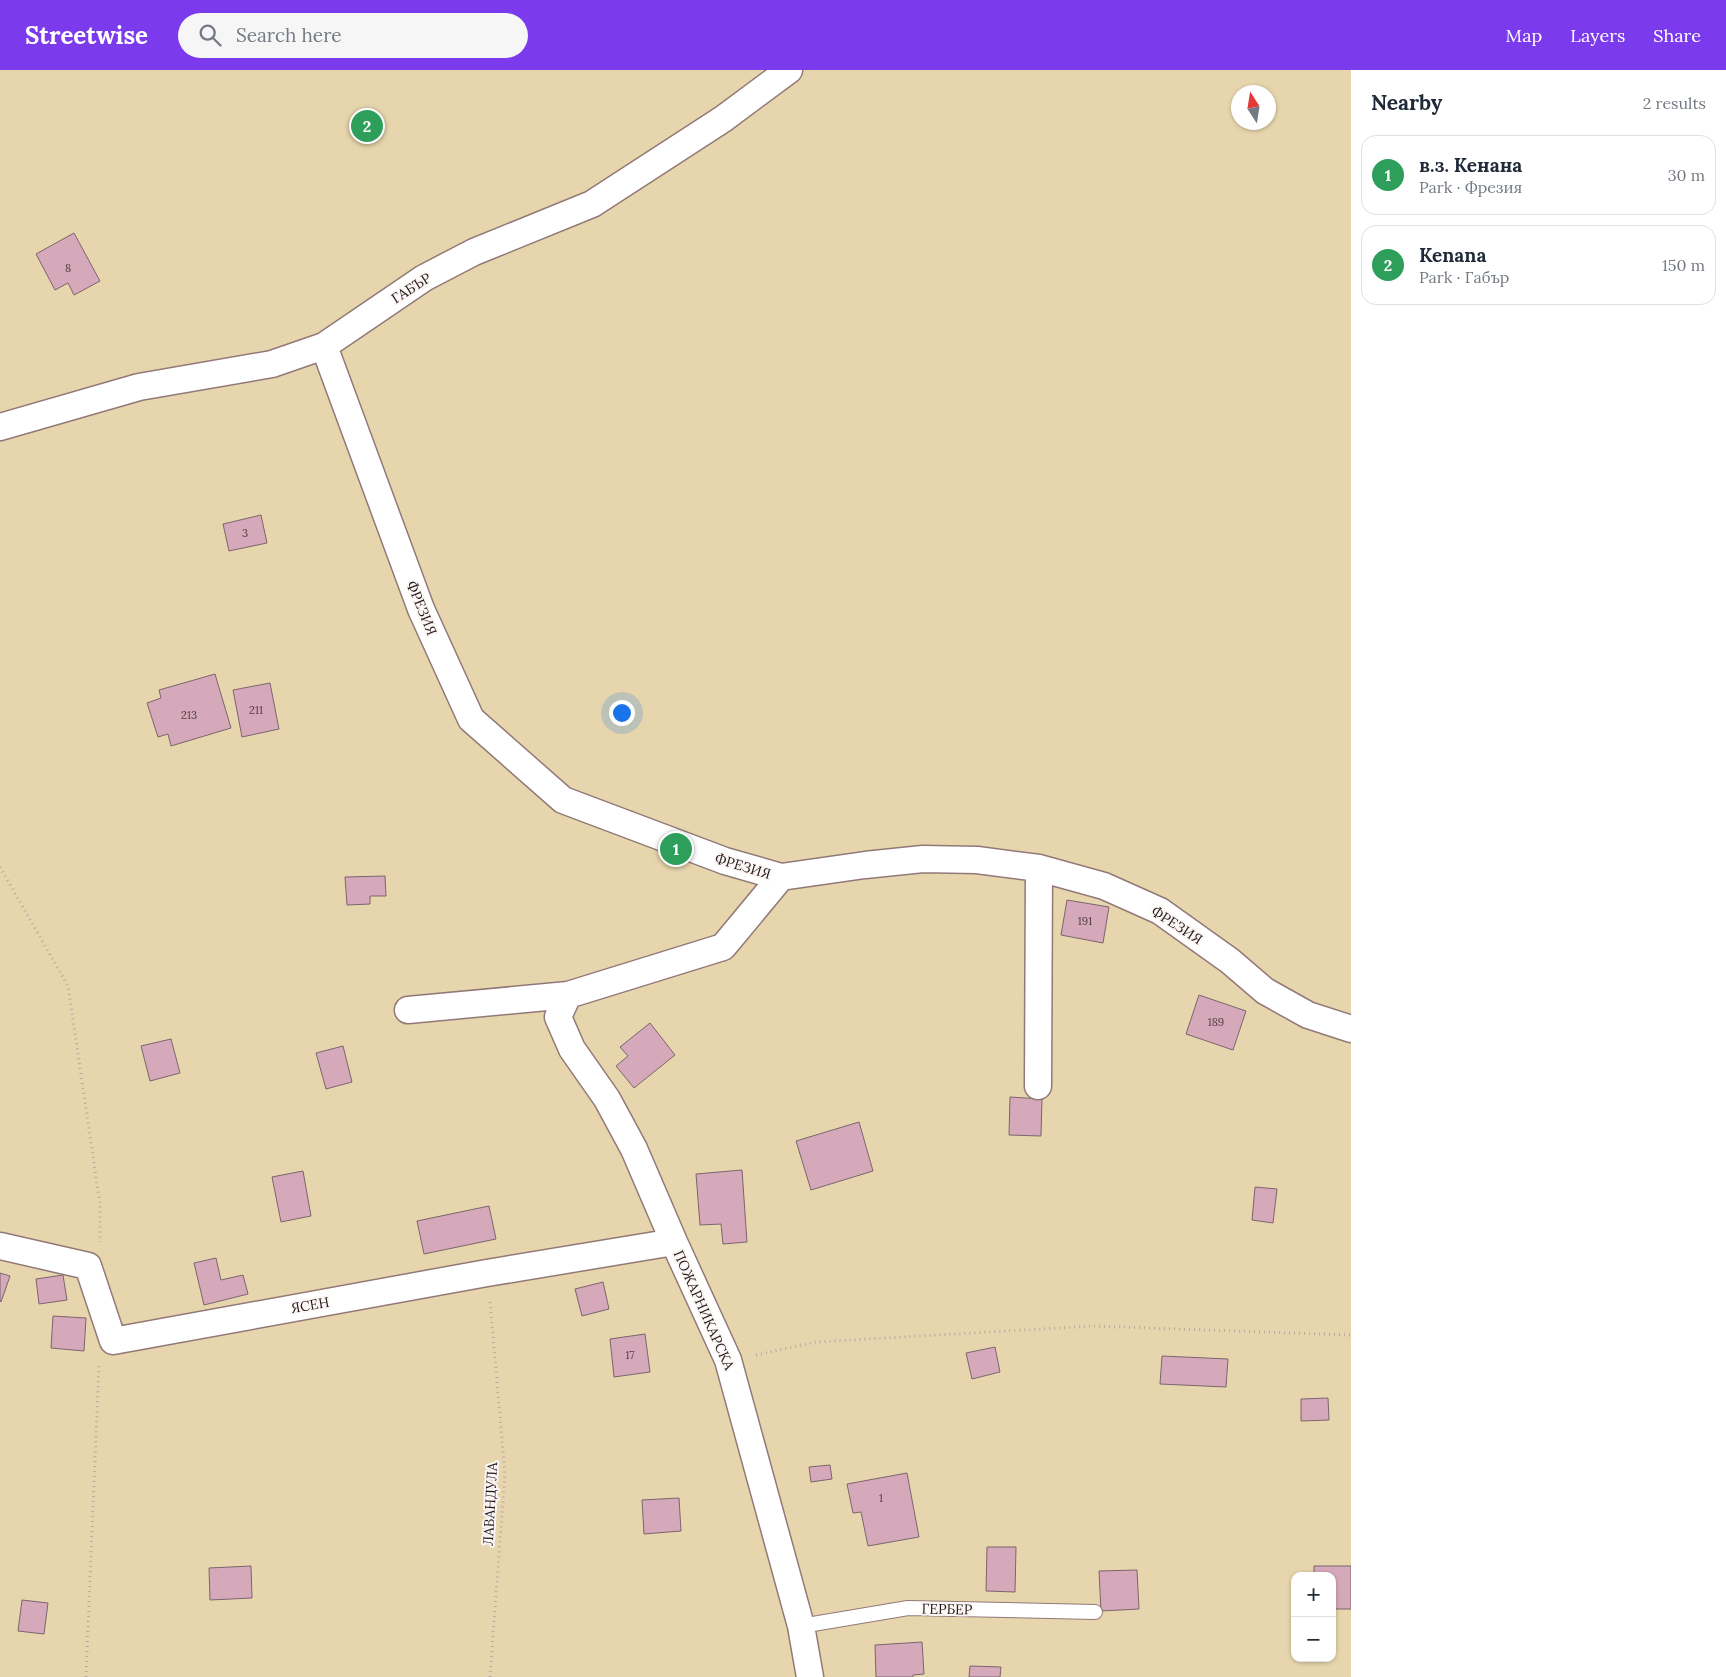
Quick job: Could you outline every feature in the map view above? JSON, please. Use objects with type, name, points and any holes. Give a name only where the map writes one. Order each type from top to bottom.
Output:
[{"type":"street","name":"ГАБЪР","points":[[0,427],[140,387],[272,364],[324,346],[424,278],[474,252],[592,204],[723,119],[789,70]]},
{"type":"street","name":"ФРЕЗИЯ","points":[[324,346],[421,609],[472,719],[563,800],[725,861],[781,877],[923,859],[978,860],[1039,868],[1104,886],[1160,912],[1230,961],[1265,991],[1308,1015],[1351,1029]]},
{"type":"street","points":[[1038,1086],[1039,868]]},
{"type":"street","points":[[408,1010],[568,995],[722,947],[781,877]]},
{"type":"street","name":"ПОЖАРНИКАРСКА","points":[[568,995],[558,1017],[572,1049],[607,1099],[634,1149],[728,1360],[801,1626],[810,1677]]},
{"type":"street","name":"ЯСЕН","points":[[0,1246],[88,1266],[113,1341],[488,1273],[674,1242]]},
{"type":"lane","name":"ГЕРБЕР","points":[[801,1626],[908,1608],[1095,1612]]},
{"type":"path","name":"ЛАВАНДУЛА","points":[[488,1273],[505,1474],[490,1677]]},
{"type":"path","points":[[728,1360],[816,1342],[1093,1326],[1351,1335]]},
{"type":"shaded area","points":[[0,70],[1351,70],[1351,1677],[0,1677]]},
{"type":"building","points":[[74,233],[100,281],[74,295],[68,283],[55,290],[36,254]]},
{"type":"building","points":[[261,515],[267,543],[229,551],[223,524]]},
{"type":"building","points":[[215,674],[231,728],[171,746],[168,734],[158,737],[147,703],[161,698],[159,690]]},
{"type":"building","points":[[270,683],[279,729],[242,737],[233,690]]},
{"type":"building","points":[[385,876],[386,896],[370,896],[370,904],[347,905],[345,877]]},
{"type":"building","points":[[1067,900],[1109,907],[1103,943],[1061,935]]},
{"type":"building","points":[[1199,995],[1246,1011],[1233,1050],[1186,1034]]},
{"type":"building","points":[[650,1023],[675,1055],[634,1088],[616,1066],[628,1056],[620,1047]]},
{"type":"building","points":[[171,1039],[180,1073],[150,1081],[141,1046]]},
{"type":"building","points":[[343,1046],[352,1082],[326,1089],[316,1053]]},
{"type":"building","points":[[1010,1097],[1042,1099],[1041,1136],[1009,1135]]},
{"type":"building","points":[[859,1122],[873,1171],[811,1190],[796,1141]]},
{"type":"building","points":[[742,1170],[747,1242],[723,1244],[721,1224],[700,1225],[696,1174]]},
{"type":"building","points":[[303,1171],[311,1216],[281,1222],[272,1177]]},
{"type":"building","points":[[1255,1187],[1277,1189],[1273,1223],[1252,1220]]},
{"type":"building","points":[[489,1206],[496,1239],[424,1254],[417,1221]]},
{"type":"building","points":[[216,1258],[221,1280],[243,1275],[248,1294],[204,1305],[194,1263]]},
{"type":"building","points":[[0,1273],[10,1276],[1,1302],[0,1301]]},
{"type":"building","points":[[63,1275],[67,1300],[39,1304],[36,1279]]},
{"type":"building","points":[[603,1282],[609,1309],[582,1316],[575,1289]]},
{"type":"building","points":[[53,1316],[86,1318],[84,1351],[51,1348]]},
{"type":"building","points":[[645,1334],[650,1372],[614,1377],[610,1339]]},
{"type":"building","points":[[995,1347],[1000,1372],[972,1379],[966,1353]]},
{"type":"building","points":[[1162,1356],[1228,1359],[1226,1387],[1160,1384]]},
{"type":"building","points":[[1328,1398],[1329,1420],[1301,1421],[1301,1399]]},
{"type":"building","points":[[830,1465],[832,1479],[811,1482],[809,1467]]},
{"type":"building","points":[[907,1473],[919,1537],[868,1546],[861,1512],[853,1513],[847,1484]]},
{"type":"building","points":[[679,1498],[681,1531],[644,1534],[642,1500]]},
{"type":"building","points":[[987,1547],[1016,1547],[1015,1592],[986,1591]]},
{"type":"building","points":[[251,1566],[252,1598],[210,1600],[209,1568]]},
{"type":"building","points":[[1314,1566],[1351,1566],[1351,1609],[1336,1609],[1336,1572],[1314,1572]]},
{"type":"building","points":[[1137,1570],[1139,1609],[1101,1611],[1099,1571]]},
{"type":"building","points":[[22,1600],[48,1603],[44,1634],[18,1631]]},
{"type":"building","points":[[922,1642],[924,1674],[913,1675],[913,1677],[876,1677],[875,1645]]},
{"type":"building","points":[[970,1666],[1001,1667],[1000,1677],[969,1677]]},
{"type":"place","name":"Kenana","points":[[367,126]]},
{"type":"place","name":"в.з. Кенана","points":[[676,849]]}]
